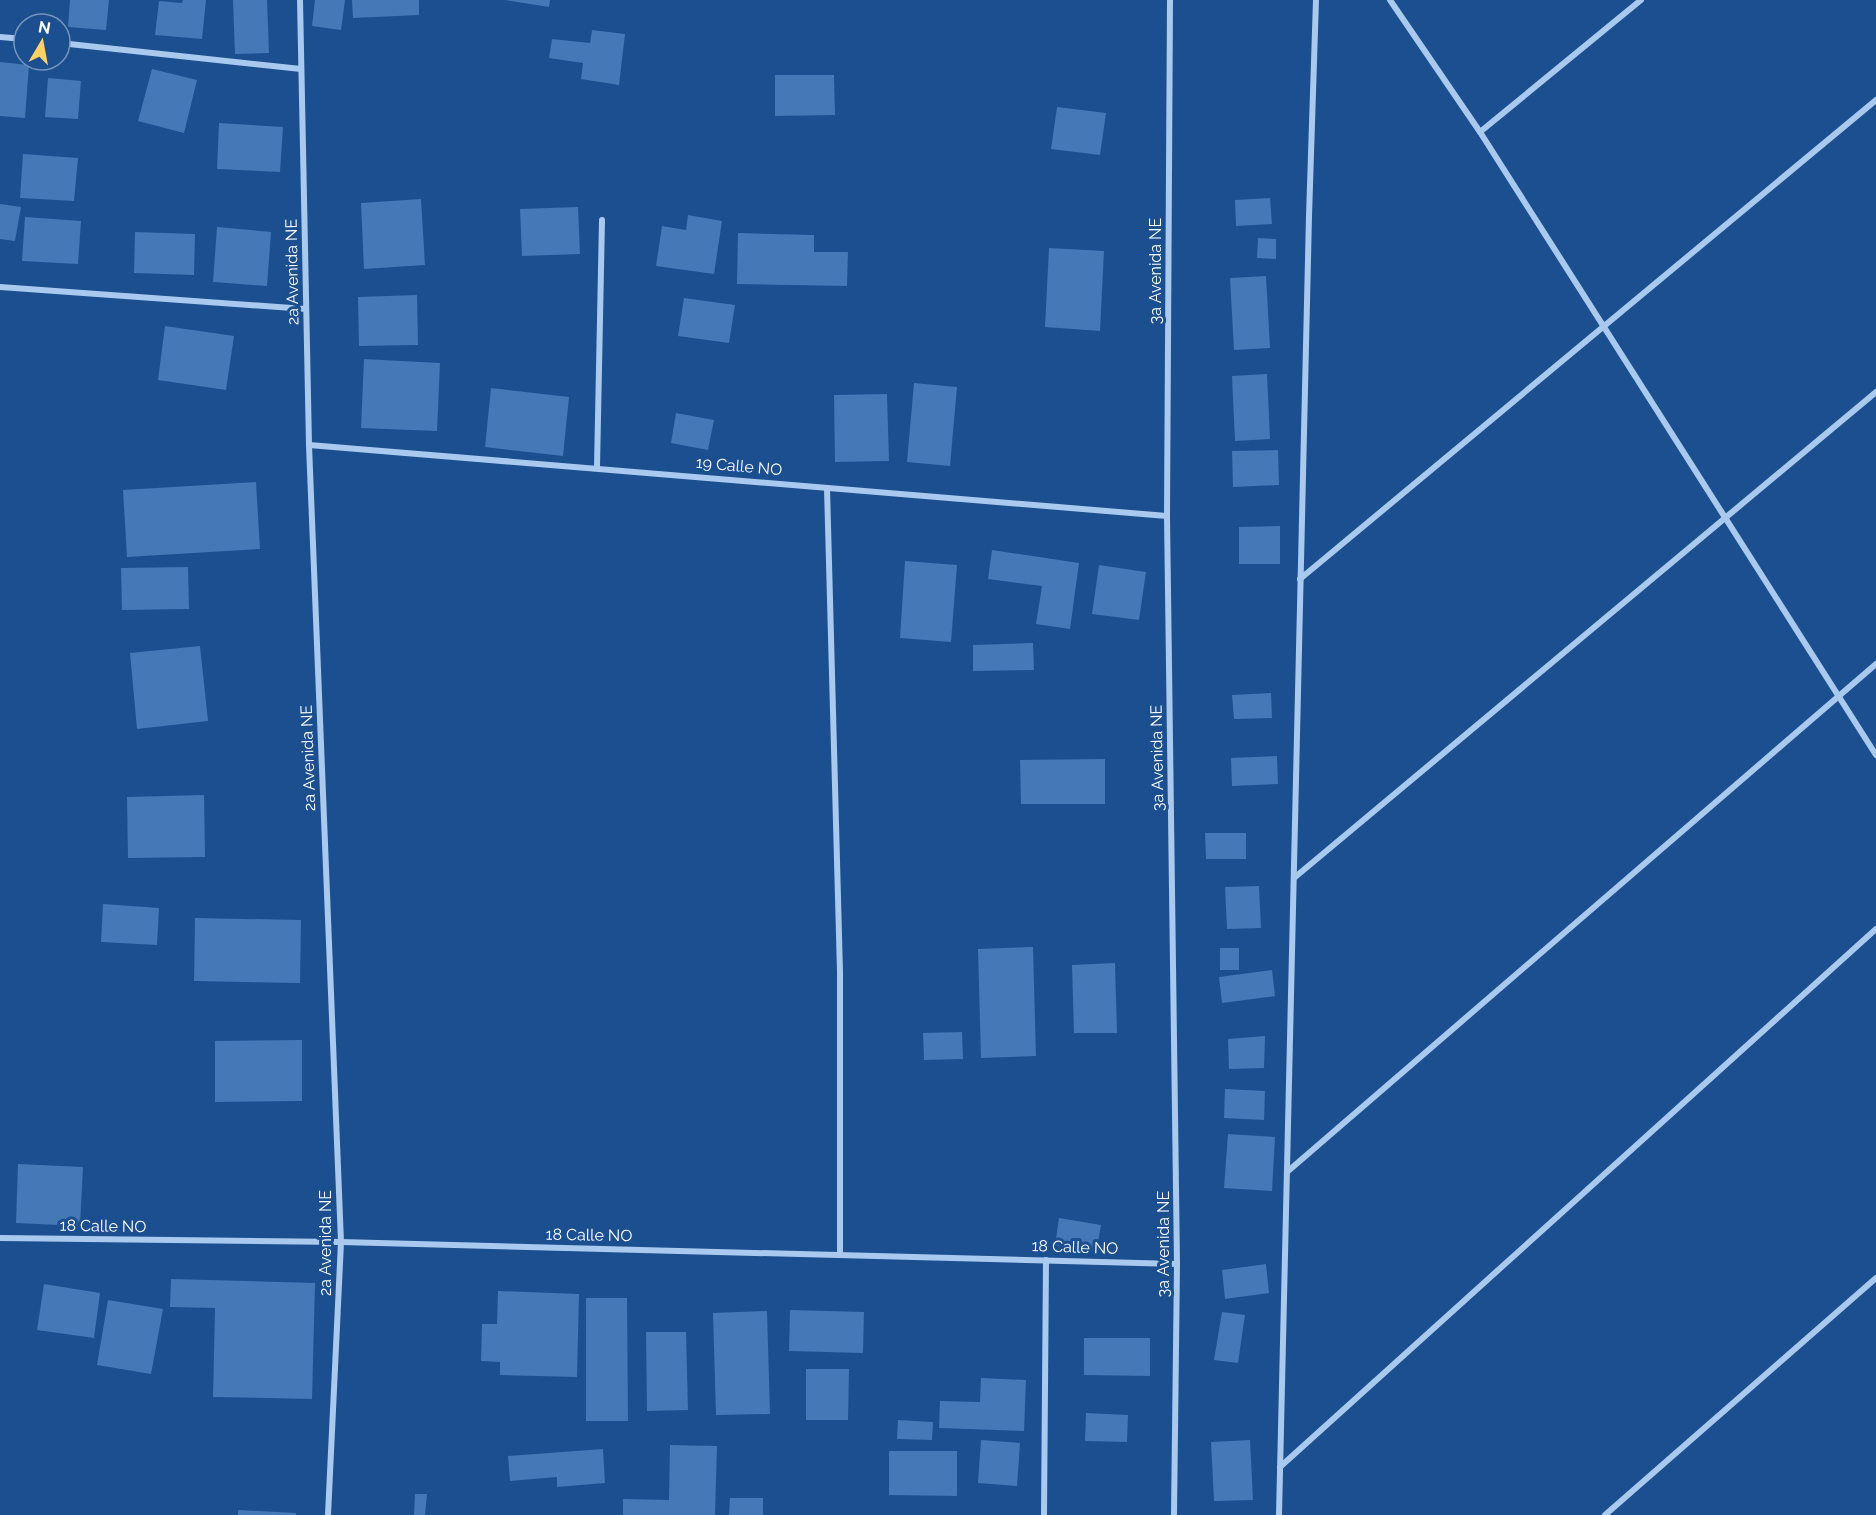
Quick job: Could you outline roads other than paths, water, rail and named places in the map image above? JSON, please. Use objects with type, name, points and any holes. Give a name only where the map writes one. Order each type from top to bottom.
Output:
[{"type":"street","name":"2a Avenida NE","points":[[300,0],[309,445],[341,1242],[328,1515]]},
{"type":"street","name":"3a Avenida NE","points":[[1170,0],[1167,516],[1177,1264],[1174,1515]]},
{"type":"street","points":[[1279,1515],[1300,579],[1316,0]]},
{"type":"street","points":[[1390,0],[1480,132],[1876,755]]},
{"type":"street","points":[[1480,132],[1641,0]]},
{"type":"street","points":[[72,44],[301,69]]},
{"type":"street","points":[[1300,579],[1876,100]]},
{"type":"street","points":[[597,467],[602,220]]},
{"type":"street","points":[[0,287],[306,309]]},
{"type":"street","points":[[1294,878],[1876,392]]},
{"type":"street","name":"19 Calle NO","points":[[309,445],[597,467],[1167,516]]},
{"type":"street","points":[[827,488],[840,972],[840,1255]]},
{"type":"street","points":[[1287,1172],[1876,664]]},
{"type":"street","points":[[1280,1467],[1876,929]]},
{"type":"street","name":"18 Calle NO","points":[[0,1238],[341,1242],[1177,1264]]},
{"type":"street","points":[[1044,1515],[1046,1260]]},
{"type":"street","points":[[1605,1515],[1876,1278]]}]
